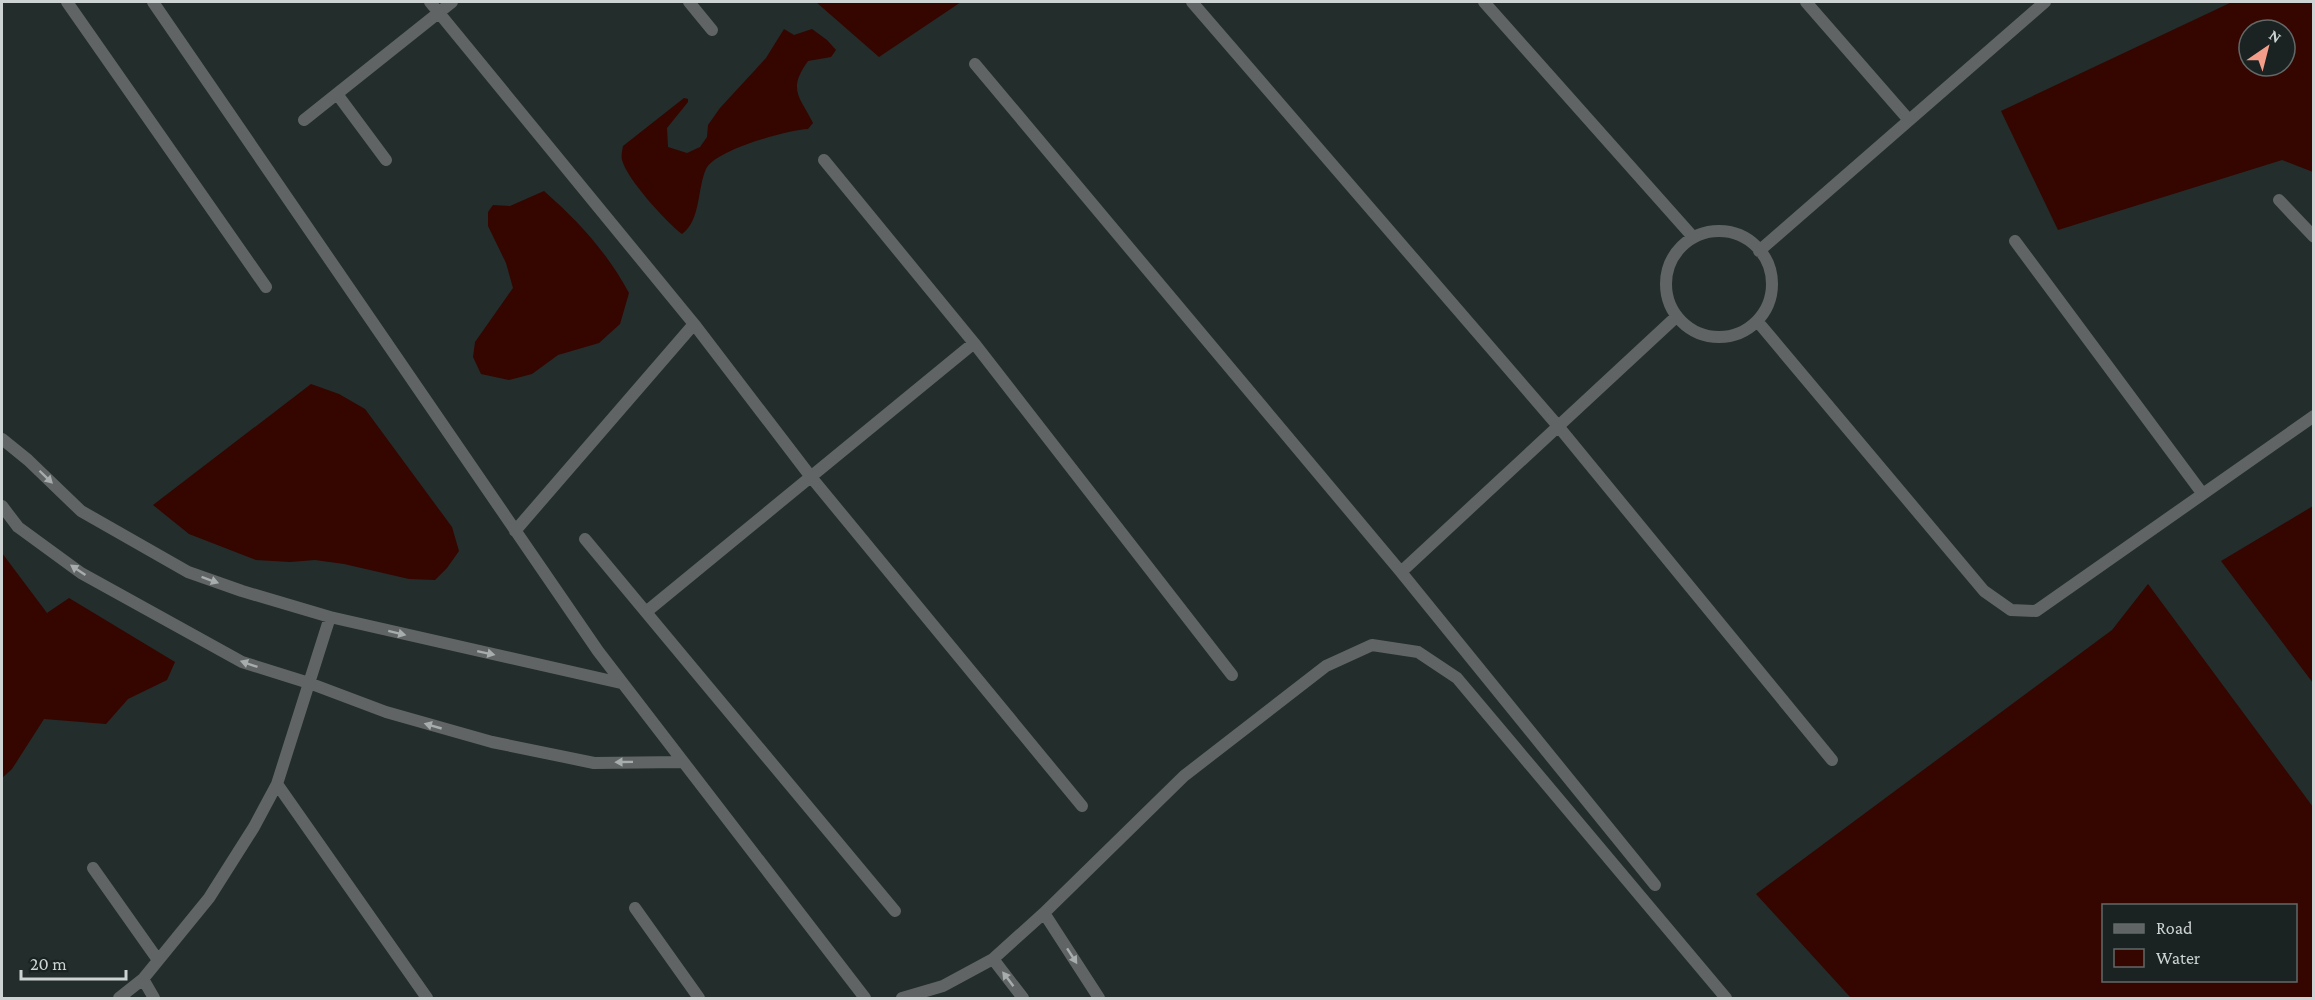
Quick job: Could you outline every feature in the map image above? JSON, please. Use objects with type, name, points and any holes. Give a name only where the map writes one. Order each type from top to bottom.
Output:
[{"type":"street","points":[[67,2],[267,287]]},
{"type":"street","points":[[153,2],[621,683],[865,999]]},
{"type":"street","points":[[430,2],[694,324],[811,477],[1082,806]]},
{"type":"street","points":[[304,120],[452,2]]},
{"type":"street","points":[[688,2],[712,30]]},
{"type":"street","points":[[1192,2],[1558,426],[1832,760]]},
{"type":"street","points":[[1484,2],[1693,237]]},
{"type":"street","points":[[1806,2],[1908,119]]},
{"type":"street","points":[[1759,252],[1908,119],[2045,2]]},
{"type":"street","points":[[975,64],[1401,572],[1655,885]]},
{"type":"street","points":[[337,94],[386,160]]},
{"type":"street","points":[[824,160],[974,344],[1232,675]]},
{"type":"street","points":[[2279,200],[2313,237]]},
{"type":"street","points":[[1722,231],[1751,241],[1770,265],[1772,296],[1758,322],[1731,337],[1701,335],[1676,317],[1665,288],[1671,259],[1693,237],[1722,231]]},
{"type":"street","points":[[2015,241],[2202,493]]},
{"type":"street","points":[[1401,572],[1676,317]]},
{"type":"street","points":[[1758,322],[1984,591],[2011,610],[2036,612],[2202,493],[2312,419]]},
{"type":"street","points":[[515,531],[694,324]]},
{"type":"street","points":[[646,612],[974,344]]},
{"type":"street","points":[[2,439],[28,460],[81,511],[188,572],[330,617],[621,683]]},
{"type":"street","points":[[2,506],[18,527],[81,573],[242,662],[309,683],[386,712],[492,742],[594,763],[682,762]]},
{"type":"street","points":[[585,539],[894,911]]},
{"type":"street","points":[[119,999],[142,979],[209,898],[254,827],[277,784],[330,617]]},
{"type":"street","points":[[902,999],[943,986],[993,959],[1044,913],[1184,776],[1326,666],[1372,645],[1418,652],[1457,678],[1726,999]]},
{"type":"street","points":[[277,784],[428,999]]},
{"type":"street","points":[[93,868],[158,960]]},
{"type":"street","points":[[635,908],[699,999]]},
{"type":"street","points":[[1044,913],[1099,999]]},
{"type":"street","points":[[993,959],[1023,999]]},
{"type":"street","points":[[142,979],[154,999]]},
{"type":"water","points":[[816,2],[961,2],[879,57]]},
{"type":"water","points":[[2232,2],[2313,2],[2313,172],[2282,160],[2058,230],[2001,111]]},
{"type":"water","points":[[784,29],[794,35],[812,29],[836,50],[831,57],[808,61],[798,79],[800,100],[813,123],[808,129],[752,142],[712,162],[703,177],[696,213],[682,234],[657,210],[631,178],[622,160],[623,146],[684,98],[688,99],[688,102],[667,128],[668,147],[687,153],[700,147],[707,137],[708,125],[720,108],[766,58]]},
{"type":"water","points":[[544,191],[591,238],[629,293],[620,324],[599,343],[558,355],[532,374],[509,380],[481,374],[473,357],[475,342],[513,288],[506,263],[488,226],[488,212],[493,205],[510,206]]},
{"type":"water","points":[[311,384],[339,394],[365,409],[452,527],[459,551],[435,580],[409,579],[344,564],[315,560],[290,562],[256,560],[189,534],[153,505]]},
{"type":"water","points":[[2313,506],[2313,683],[2221,561]]},
{"type":"water","points":[[2,553],[47,613],[69,598],[175,662],[167,680],[128,699],[106,724],[44,719],[12,769],[2,778]]},
{"type":"water","points":[[2148,584],[2313,807],[2313,998],[1851,998],[1756,894],[2112,630]]}]
